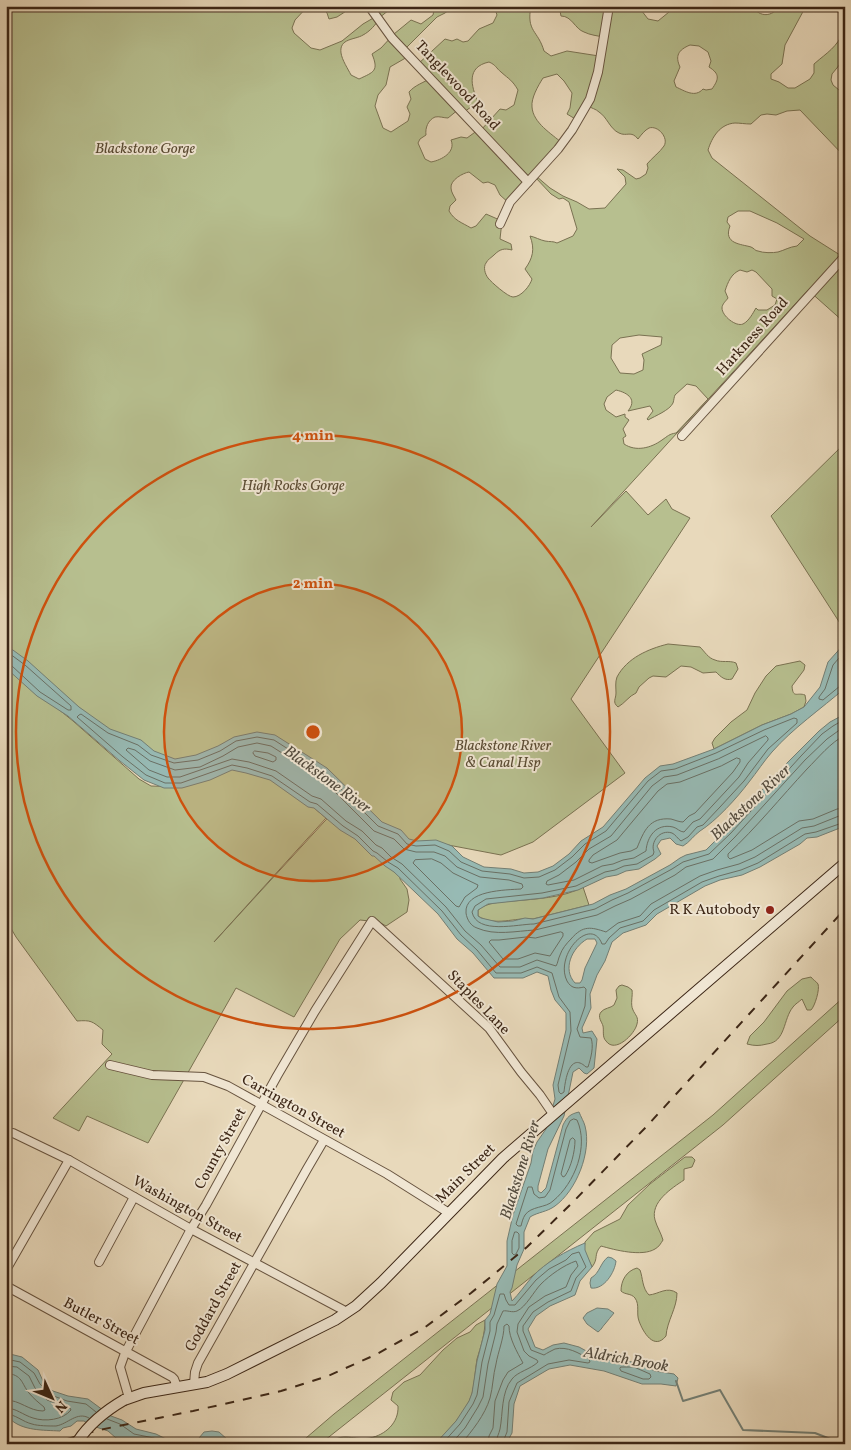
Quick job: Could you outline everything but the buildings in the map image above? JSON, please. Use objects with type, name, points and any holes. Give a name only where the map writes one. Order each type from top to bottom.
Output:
[{"type":"main road","name":"Main Street","points":[[77,1442],[89,1426],[103,1413],[126,1399],[144,1393],[207,1382],[246,1366],[336,1320],[347,1312],[382,1283],[503,1158],[543,1123],[551,1112],[574,1096],[845,863]]},
{"type":"street","name":"Tanglewood Road","points":[[369,6],[392,38],[528,182]]},
{"type":"street","points":[[500,224],[510,202],[572,130],[590,99],[598,72],[609,6]]},
{"type":"street","points":[[838,6],[845,12]]},
{"type":"street","name":"Harkness Road","points":[[682,436],[845,256]]},
{"type":"street","name":"County Street","points":[[126,1399],[120,1367],[126,1351],[261,1104],[315,1011],[372,921]]},
{"type":"street","name":"Staples Lane","points":[[372,921],[489,1028],[521,1072],[540,1094],[551,1112]]},
{"type":"street","name":"Carrington Street","points":[[110,1065],[152,1075],[204,1077],[228,1086],[387,1174],[449,1213]]},
{"type":"street","name":"Washington Street","points":[[10,1134],[69,1160],[191,1229],[347,1312]]},
{"type":"street","name":"Goddard Street","points":[[194,1384],[198,1363],[324,1140]]},
{"type":"street","points":[[6,1270],[69,1160]]},
{"type":"street","points":[[99,1262],[134,1197]]},
{"type":"street","name":"Butler Street","points":[[6,1286],[172,1377],[177,1387]]},
{"type":"green space","points":[[6,6],[308,6],[295,20],[292,28],[294,33],[311,48],[320,50],[342,41],[375,17],[369,6],[394,6],[379,18],[368,32],[360,37],[348,40],[342,45],[341,53],[351,75],[359,79],[374,70],[375,64],[372,54],[411,20],[421,24],[433,15],[435,6],[454,6],[437,17],[405,49],[409,56],[390,67],[386,85],[378,95],[375,106],[383,128],[391,132],[408,121],[410,114],[407,107],[411,99],[409,92],[431,78],[418,64],[445,39],[468,41],[479,29],[493,23],[497,15],[494,6],[531,6],[531,26],[544,51],[551,56],[567,51],[599,56],[604,37],[591,35],[581,30],[568,18],[561,16],[559,6],[638,6],[648,19],[658,21],[669,12],[669,6],[752,6],[759,13],[766,15],[777,10],[780,6],[806,6],[785,45],[782,64],[771,74],[771,79],[788,88],[795,88],[810,79],[814,73],[814,64],[835,46],[845,30],[845,58],[832,74],[831,80],[833,85],[845,95],[845,157],[800,110],[787,111],[776,115],[761,115],[751,124],[735,123],[725,126],[714,136],[708,150],[712,158],[810,236],[840,255],[845,250],[845,323],[808,290],[591,527],[626,491],[648,515],[666,499],[672,509],[690,518],[571,699],[625,773],[533,842],[501,855],[427,841],[398,844],[217,752],[152,769],[6,646]],"holes":[[[690,45],[699,46],[708,52],[711,61],[709,67],[717,74],[716,82],[712,89],[703,89],[700,92],[693,93],[676,87],[674,81],[680,67],[678,57],[683,49]],[[489,62],[511,80],[518,90],[514,105],[506,110],[500,109],[481,130],[467,138],[461,137],[451,140],[452,148],[447,155],[431,162],[425,159],[418,143],[426,135],[430,120],[435,117],[448,118],[459,109],[464,112],[478,102],[472,84],[472,78],[477,68]],[[557,74],[572,93],[570,108],[567,114],[577,120],[588,106],[602,114],[613,129],[619,133],[631,134],[638,139],[649,128],[656,128],[664,136],[664,146],[647,164],[646,174],[640,178],[636,179],[623,170],[617,169],[625,177],[626,184],[605,208],[589,209],[550,188],[536,176],[562,143],[539,123],[533,113],[532,107],[535,92],[543,78]],[[469,172],[483,183],[488,182],[495,185],[500,195],[510,204],[535,177],[551,194],[569,202],[577,229],[573,236],[557,243],[543,241],[530,236],[532,253],[525,269],[532,279],[527,288],[516,297],[511,296],[496,286],[488,278],[485,270],[487,262],[498,251],[504,249],[512,250],[511,244],[500,239],[502,221],[486,214],[476,226],[471,228],[456,219],[449,211],[450,206],[456,200],[451,185],[457,177]],[[738,211],[750,211],[777,223],[804,239],[797,246],[778,252],[760,252],[731,240],[728,232],[730,226],[727,222],[728,217]],[[740,270],[756,272],[772,289],[772,296],[777,299],[775,305],[767,310],[758,310],[756,308],[749,319],[743,324],[740,325],[730,320],[724,314],[722,308],[728,298],[725,291],[726,288],[734,274]],[[639,335],[662,337],[661,345],[642,354],[644,360],[643,370],[634,374],[620,373],[611,358],[612,345],[620,338]],[[687,384],[696,386],[708,399],[676,433],[658,443],[643,448],[633,448],[624,444],[623,438],[626,436],[623,429],[629,420],[625,417],[625,414],[616,417],[606,410],[604,404],[607,397],[616,390],[621,391],[632,400],[628,411],[650,406],[653,411],[648,420],[669,408],[675,396]]]},
{"type":"green space","points":[[320,6],[354,6],[337,17],[329,19],[327,13]]},
{"type":"green space","points":[[845,443],[845,631],[771,516]]},
{"type":"green space","points":[[668,644],[700,647],[713,659],[736,663],[738,669],[732,679],[725,679],[716,672],[703,673],[691,667],[681,666],[666,677],[653,676],[649,678],[639,687],[636,693],[618,707],[615,702],[616,683],[621,670],[639,655]]},
{"type":"green space","points":[[800,661],[805,665],[804,670],[792,686],[794,694],[805,695],[804,707],[714,749],[712,743],[715,738],[731,722],[747,710],[766,676],[776,666]]},
{"type":"green space","points":[[6,664],[21,679],[73,721],[139,779],[151,786],[182,787],[241,762],[301,797],[326,818],[214,942],[335,810],[399,861],[400,879],[407,889],[409,900],[407,912],[386,926],[379,922],[360,920],[340,939],[294,1017],[236,988],[148,1143],[87,1116],[79,1131],[53,1118],[112,1054],[102,1044],[103,1030],[91,1022],[77,1021],[6,923]]},
{"type":"green space","points":[[583,887],[589,905],[533,919],[491,921],[478,916],[478,910],[490,904],[558,896]]},
{"type":"green space","points":[[811,977],[818,986],[817,997],[811,1010],[807,1010],[802,999],[790,1012],[778,1039],[762,1045],[747,1044],[750,1036],[764,1022],[787,991],[802,979]]},
{"type":"green space","points":[[622,985],[632,990],[632,1008],[637,1022],[633,1033],[629,1037],[614,1045],[605,1039],[599,1016],[602,1011],[614,1005],[617,998],[616,990]]},
{"type":"green space","points":[[845,996],[845,1015],[723,1125],[320,1444],[299,1444],[334,1414],[713,1115]]},
{"type":"green space","points":[[685,1157],[692,1157],[695,1160],[692,1167],[684,1169],[684,1180],[663,1196],[654,1213],[663,1240],[659,1246],[650,1251],[636,1253],[601,1246],[592,1267],[584,1250],[585,1242],[594,1232],[620,1219],[628,1205],[650,1184]]},
{"type":"green space","points":[[637,1268],[640,1270],[644,1286],[649,1295],[666,1290],[677,1293],[666,1336],[657,1342],[646,1335],[641,1325],[635,1298],[621,1291],[625,1277],[630,1271]]},
{"type":"green space","points":[[485,1320],[484,1335],[477,1359],[470,1400],[446,1433],[435,1444],[328,1444],[338,1438],[364,1439],[386,1431],[394,1423],[398,1412],[398,1406],[391,1400],[393,1392],[404,1382],[420,1375],[457,1338],[470,1332],[476,1325]]},
{"type":"water","name":"Blackstone River","points":[[845,643],[845,688],[780,743],[732,802],[683,846],[676,844],[670,838],[661,840],[657,846],[661,854],[639,869],[606,877],[578,890],[543,898],[488,904],[478,910],[478,916],[481,918],[498,922],[525,918],[533,919],[593,904],[626,889],[686,855],[706,850],[819,731],[830,722],[845,714],[845,826],[817,837],[807,838],[760,867],[742,875],[705,886],[657,914],[646,925],[623,933],[612,942],[590,994],[591,1008],[582,1028],[583,1033],[592,1031],[597,1039],[594,1068],[587,1074],[579,1068],[573,1072],[564,1116],[548,1149],[538,1191],[541,1193],[546,1188],[563,1125],[569,1116],[579,1112],[585,1124],[587,1136],[584,1159],[570,1191],[552,1208],[530,1217],[524,1232],[524,1249],[517,1265],[510,1292],[512,1301],[544,1266],[564,1253],[585,1243],[585,1250],[592,1267],[580,1281],[575,1295],[550,1306],[536,1316],[528,1329],[535,1347],[543,1350],[553,1345],[564,1343],[579,1347],[603,1360],[635,1362],[655,1371],[674,1374],[678,1378],[676,1386],[642,1384],[604,1371],[570,1365],[549,1369],[520,1386],[514,1404],[512,1433],[506,1444],[435,1444],[456,1421],[472,1393],[477,1361],[485,1330],[485,1320],[490,1314],[497,1284],[507,1266],[507,1241],[513,1215],[531,1163],[533,1151],[546,1129],[555,1099],[553,1085],[566,1030],[566,1013],[555,1000],[548,976],[537,972],[523,978],[494,978],[473,953],[457,939],[438,914],[394,872],[314,808],[308,807],[270,780],[232,770],[210,780],[182,788],[164,788],[144,780],[68,716],[37,696],[6,668],[6,645],[28,661],[79,707],[110,729],[141,740],[154,751],[175,759],[196,755],[234,737],[257,732],[275,735],[327,768],[382,822],[401,830],[409,839],[417,841],[436,840],[452,846],[463,857],[484,867],[511,869],[524,873],[538,872],[553,866],[569,854],[581,841],[603,827],[645,778],[660,766],[673,764],[714,749],[804,707],[820,687],[828,662]],"holes":[[[587,939],[595,939],[597,943],[585,968],[582,980],[580,983],[575,983],[569,971],[570,959],[582,943]]]},
{"type":"water","points":[[608,1257],[616,1261],[614,1270],[604,1283],[596,1288],[591,1288],[591,1278]]},
{"type":"water","points":[[597,1308],[608,1309],[614,1313],[598,1332],[587,1324],[583,1318],[587,1313]]},
{"type":"water","points":[[6,1355],[22,1357],[38,1370],[43,1381],[53,1391],[68,1396],[88,1399],[111,1416],[122,1420],[136,1429],[156,1434],[170,1441],[180,1441],[184,1444],[129,1444],[116,1438],[108,1431],[84,1421],[77,1421],[60,1431],[27,1428],[10,1419],[6,1419]]},
{"type":"water","points":[[204,1432],[219,1432],[228,1440],[240,1444],[194,1444]]},
{"type":"waterway","name":"Aldrich Brook","points":[[676,1381],[683,1401],[720,1390],[743,1430],[815,1433],[839,1444]]},
{"type":"railway","points":[[50,1444],[99,1430],[281,1391],[328,1376],[375,1355],[424,1328],[471,1293],[527,1247],[573,1202],[647,1126],[845,909]]},
{"type":"place","name":"R K Autobody","points":[[770,910]]},
{"type":"park label","name":"Blackstone Gorge","points":[[145,149]]},
{"type":"park label","name":"High Rocks Gorge","points":[[293,486]]},
{"type":"park label","name":"Blackstone River & Canal Hsp","points":[[503,754]]}]
